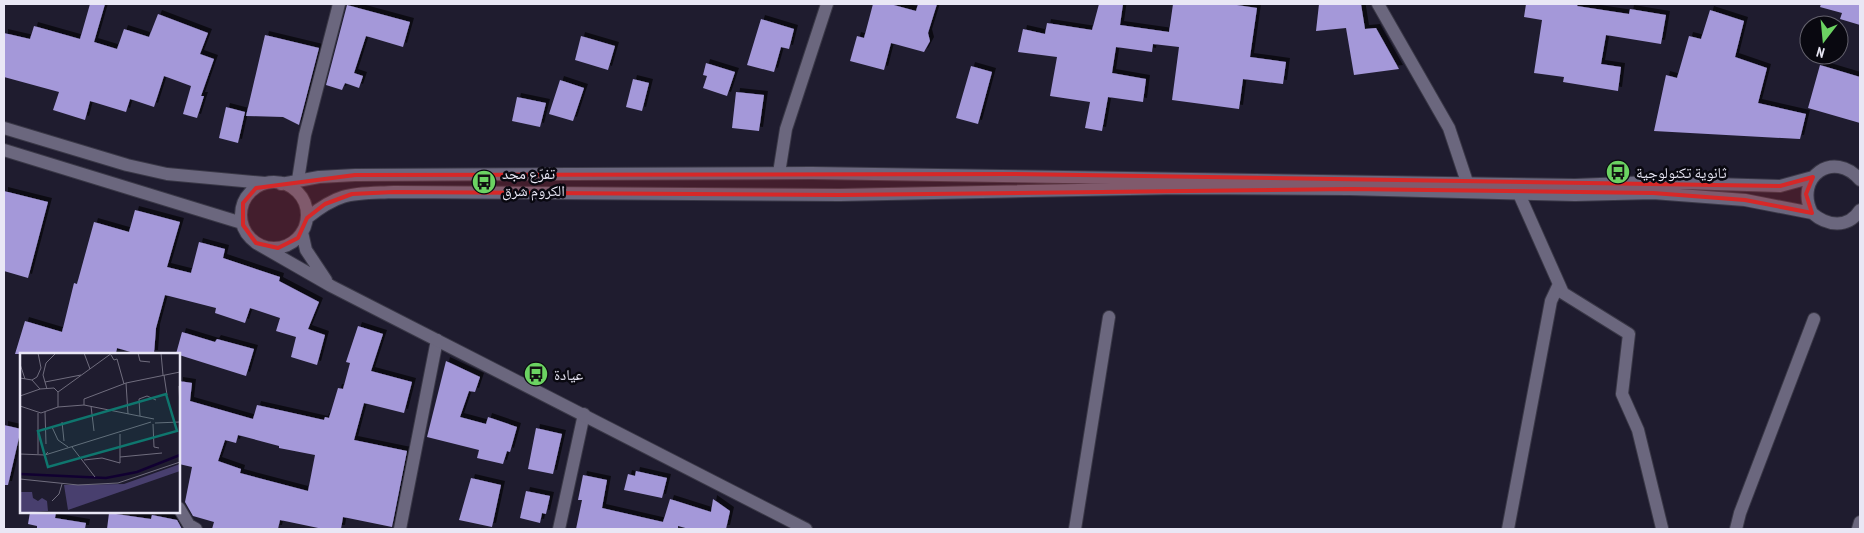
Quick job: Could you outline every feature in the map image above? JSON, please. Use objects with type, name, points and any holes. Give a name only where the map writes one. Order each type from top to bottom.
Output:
[{"type":"street","points":[[298,180],[305,135],[340,4]]},
{"type":"street","points":[[779,173],[786,128],[827,4]]},
{"type":"street","points":[[1378,4],[1449,128],[1467,182]]},
{"type":"street","points":[[4,128],[127,165],[167,174],[265,184],[281,184],[298,180],[355,175],[779,173],[1012,174],[1575,185],[1651,182],[1780,186],[1813,177],[1828,167],[1837,166],[1854,172],[1860,180]]},
{"type":"street","points":[[4,150],[242,223]]},
{"type":"street","points":[[1812,213],[1806,194],[1813,177]]},
{"type":"street","points":[[265,184],[252,191],[243,203],[241,214],[242,223],[248,235],[256,243],[331,286],[806,529]]},
{"type":"street","points":[[256,243],[278,248],[288,245],[302,232],[307,218],[302,198],[295,190],[281,184]]},
{"type":"street","points":[[307,218],[337,198],[352,194],[394,192],[840,195],[1239,188],[1349,189],[1519,194],[1653,193],[1706,196],[1745,200],[1812,213],[1824,222],[1839,224],[1849,221],[1860,210]]},
{"type":"street","points":[[1519,194],[1563,293],[1629,334],[1622,394],[1638,430],[1662,528]]},
{"type":"street","points":[[302,232],[314,265],[331,286]]},
{"type":"street","points":[[1508,529],[1551,301],[1559,284]]},
{"type":"street","points":[[1075,529],[1109,317]]},
{"type":"street","points":[[1736,529],[1740,513],[1814,319]]},
{"type":"street","points":[[400,529],[437,340]]},
{"type":"street","points":[[559,529],[584,414]]},
{"type":"street","points":[[180,510],[189,524],[196,529]]},
{"type":"street","points":[[1858,529],[1860,522]]},
{"type":"highlighted area","points":[[1012,174],[1780,186],[1813,177],[1806,194],[1812,213],[1745,200],[1653,193],[1349,189],[840,195],[394,192],[352,194],[325,204],[307,218],[298,238],[278,248],[256,243],[243,225],[243,203],[256,188],[355,175]]},
{"type":"building","points":[[90,4],[105,4],[94,42],[117,49],[124,29],[149,37],[158,14],[208,33],[200,54],[214,59],[201,96],[204,96],[197,118],[183,114],[191,86],[164,76],[154,107],[130,99],[126,112],[90,101],[85,120],[53,110],[59,92],[4,77],[4,33],[30,39],[34,26],[80,39]]},
{"type":"building","points":[[873,4],[890,4],[916,11],[918,4],[937,4],[928,33],[930,41],[924,52],[891,43],[884,70],[850,61],[857,36],[864,38]]},
{"type":"building","points":[[1099,4],[1123,4],[1120,25],[1169,32],[1173,4],[1230,4],[1257,8],[1250,57],[1286,62],[1283,84],[1243,79],[1239,109],[1172,100],[1179,47],[1153,44],[1152,52],[1116,47],[1112,73],[1146,79],[1143,102],[1108,97],[1102,131],[1085,128],[1090,102],[1050,96],[1057,57],[1018,52],[1023,29],[1045,34],[1047,23],[1092,30]]},
{"type":"building","points":[[1319,4],[1361,4],[1365,29],[1376,28],[1399,69],[1354,75],[1346,28],[1316,31]]},
{"type":"building","points":[[1526,4],[1578,4],[1577,6],[1629,14],[1630,9],[1666,15],[1661,44],[1606,35],[1601,64],[1621,67],[1618,91],[1563,82],[1564,77],[1534,73],[1542,20],[1524,17]]},
{"type":"building","points":[[1821,4],[1860,4],[1860,25],[1849,22],[1849,15],[1841,15],[1842,13],[1820,7]]},
{"type":"building","points":[[347,5],[410,22],[403,47],[366,36],[354,73],[363,76],[359,88],[345,83],[342,90],[326,85]]},
{"type":"building","points":[[1710,10],[1744,21],[1735,57],[1767,68],[1758,103],[1806,114],[1800,139],[1654,131],[1666,75],[1677,78],[1689,36],[1701,39]]},
{"type":"building","points":[[761,19],[794,29],[789,49],[781,47],[774,72],[747,65]]},
{"type":"building","points":[[265,35],[319,48],[299,125],[283,117],[246,116]]},
{"type":"building","points":[[581,36],[615,46],[608,70],[575,60]]},
{"type":"building","points":[[706,63],[735,72],[727,96],[703,88],[707,76],[703,75]]},
{"type":"building","points":[[1820,65],[1860,77],[1860,123],[1808,108]]},
{"type":"building","points":[[971,66],[992,72],[978,124],[956,118]]},
{"type":"building","points":[[633,79],[649,83],[642,111],[626,107]]},
{"type":"building","points":[[560,80],[584,88],[573,121],[549,114]]},
{"type":"building","points":[[736,92],[764,95],[759,131],[732,128]]},
{"type":"building","points":[[517,97],[546,103],[540,127],[512,121]]},
{"type":"building","points":[[226,107],[245,112],[238,143],[219,138]]},
{"type":"building","points":[[4,191],[48,202],[28,278],[4,271]]},
{"type":"building","points":[[135,210],[180,222],[167,267],[191,273],[199,242],[225,249],[223,258],[280,277],[279,281],[319,302],[308,329],[325,335],[317,365],[291,357],[296,337],[276,331],[280,318],[250,308],[245,323],[215,313],[216,308],[165,295],[156,328],[154,353],[134,353],[117,348],[116,353],[15,354],[25,321],[62,332],[74,283],[77,284],[94,222],[129,232]]},
{"type":"building","points":[[358,326],[383,334],[371,371],[412,382],[404,413],[364,403],[354,440],[407,451],[392,527],[343,517],[341,529],[323,529],[280,520],[278,529],[212,529],[214,522],[193,516],[185,502],[192,467],[180,464],[180,381],[192,383],[190,401],[253,419],[257,405],[324,420],[325,417],[329,418],[338,388],[343,389],[350,363],[346,362]],"holes":[[[238,435],[279,446],[279,448],[315,455],[308,491],[240,473],[241,469],[218,461],[225,440],[236,443]]]},
{"type":"building","points":[[182,332],[215,342],[217,339],[254,349],[246,376],[176,353]]},
{"type":"building","points":[[446,361],[480,377],[475,392],[469,391],[460,417],[486,424],[488,417],[517,427],[510,452],[507,451],[503,464],[477,458],[479,450],[427,437]]},
{"type":"building","points":[[4,425],[20,429],[20,433],[8,485],[4,485]]},
{"type":"building","points":[[536,428],[562,434],[553,474],[528,469]]},
{"type":"building","points":[[636,471],[667,478],[662,498],[624,490],[628,474],[635,476]]},
{"type":"building","points":[[583,475],[607,480],[602,508],[663,522],[670,499],[711,512],[713,499],[730,511],[726,529],[689,529],[678,526],[678,529],[576,529],[582,500],[578,500]]},
{"type":"building","points":[[471,478],[501,485],[492,527],[459,520]]},
{"type":"building","points":[[526,491],[550,496],[546,514],[542,513],[540,523],[520,518]]},
{"type":"building","points":[[30,513],[56,513],[55,518],[86,523],[85,529],[37,528],[37,526],[28,524]]},
{"type":"building","points":[[109,513],[151,519],[152,515],[177,520],[182,529],[107,529]]},
{"type":"place","name":"ثانوية تكنولوجية","points":[[1618,172]]},
{"type":"place","name":"تفرّع مجد الكروم شرق","points":[[484,182]]},
{"type":"place","name":"عيادة","points":[[536,374]]}]
